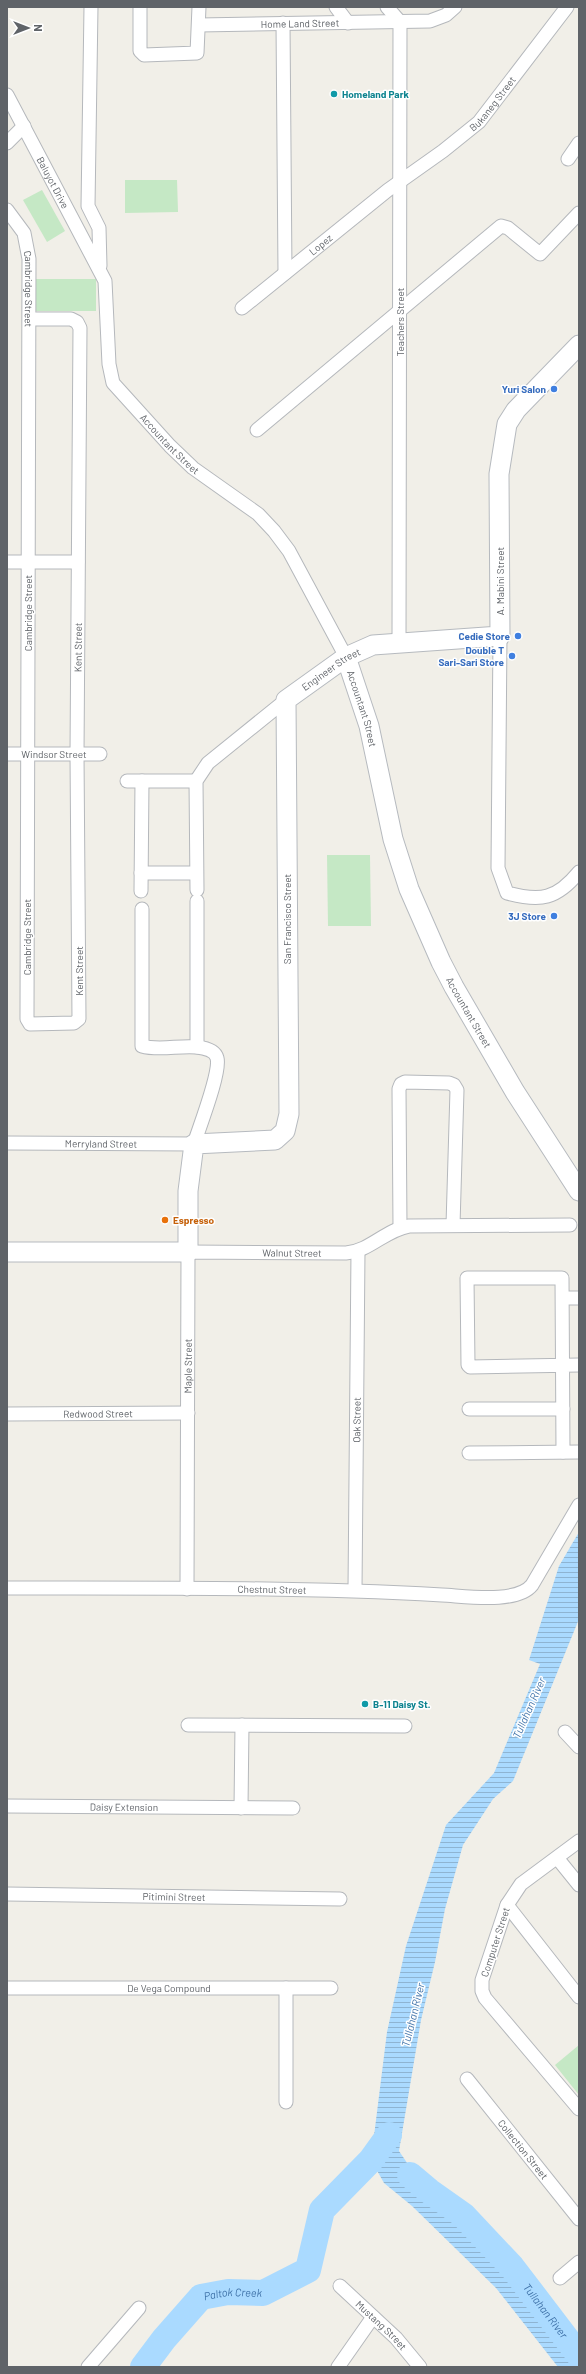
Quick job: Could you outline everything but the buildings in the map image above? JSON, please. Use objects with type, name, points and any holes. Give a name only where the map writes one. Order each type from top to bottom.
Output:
[{"type":"street","points":[[91,7],[88,206],[99,228],[100,270]]},
{"type":"street","points":[[140,7],[140,51],[144,55],[197,53],[199,7]]},
{"type":"street","points":[[336,7],[348,23]]},
{"type":"street","points":[[387,7],[400,22]]},
{"type":"street","name":"Home Land Street","points":[[199,25],[430,21],[446,15],[456,7]]},
{"type":"street","name":"Bukaneg Street","points":[[400,182],[464,136],[479,122],[567,7]]},
{"type":"street","name":"Teachers Street","points":[[399,642],[400,22]]},
{"type":"street","points":[[283,24],[285,273]]},
{"type":"street","name":"Baluyot Drive","points":[[7,95],[100,270]]},
{"type":"street","points":[[7,143],[24,126]]},
{"type":"street","points":[[568,158],[579,143]]},
{"type":"street","name":"Lopez","points":[[242,308],[400,182]]},
{"type":"street","name":"Cambridge Street","points":[[7,210],[24,233],[27,244],[29,319],[28,1023],[77,1022]]},
{"type":"street","points":[[257,430],[501,226],[504,226],[540,254],[579,213]]},
{"type":"street","name":"Accountant Street","points":[[100,270],[107,293],[109,364],[113,383],[170,446],[193,468],[258,514],[274,531],[289,551],[346,657],[369,726],[393,839],[409,889],[454,987],[515,1092],[579,1191]]},
{"type":"street","name":"Kent Street","points":[[29,319],[71,319],[79,325],[77,754],[79,1019],[77,1022]]},
{"type":"street","name":"A. Mabini Street","points":[[579,345],[516,410],[507,424],[499,474],[500,636],[498,868],[508,893],[528,898],[550,897],[571,881],[579,872]]},
{"type":"street","points":[[7,562],[78,562]]},
{"type":"street","name":"Engineer Street","points":[[196,781],[208,763],[286,700],[346,657],[373,645],[500,636]]},
{"type":"street","name":"San Francisco Street","points":[[194,1144],[266,1142],[280,1137],[285,1131],[289,1114],[286,700]]},
{"type":"street","name":"Windsor Street","points":[[7,754],[100,754]]},
{"type":"street","points":[[127,781],[196,781],[197,1047]]},
{"type":"street","points":[[141,891],[142,781]]},
{"type":"street","points":[[141,873],[196,873]]},
{"type":"street","points":[[142,909],[142,1046],[197,1047],[215,1053],[218,1064],[194,1144]]},
{"type":"street","points":[[400,1227],[399,1089],[401,1084],[405,1082],[449,1083],[454,1085],[457,1090],[453,1225]]},
{"type":"street","name":"Merryland Street","points":[[7,1143],[194,1144]]},
{"type":"street","name":"Maple Street","points":[[187,1589],[188,1191],[194,1144]]},
{"type":"street","name":"Walnut Street","points":[[7,1252],[346,1253],[358,1251],[400,1227],[453,1225],[570,1225]]},
{"type":"street","name":"Oak Street","points":[[356,1590],[358,1251]]},
{"type":"street","points":[[562,1452],[562,1365],[563,1298],[562,1282],[559,1276],[470,1277],[467,1280],[468,1365],[562,1365],[579,1365]]},
{"type":"street","points":[[563,1298],[579,1298]]},
{"type":"street","points":[[469,1409],[562,1409]]},
{"type":"street","name":"Redwood Street","points":[[7,1414],[188,1414]]},
{"type":"street","points":[[469,1453],[579,1452]]},
{"type":"street","name":"Chestnut Street","points":[[7,1588],[356,1590],[470,1596],[510,1596],[527,1592],[579,1506]]},
{"type":"street","points":[[188,1725],[405,1726]]},
{"type":"street","points":[[241,1808],[242,1725]]},
{"type":"street","points":[[565,1732],[579,1747]]},
{"type":"street","name":"Daisy Extension","points":[[7,1806],[293,1808]]},
{"type":"street","name":"Computer Street","points":[[579,1841],[522,1884],[507,1905],[482,1980],[482,1991],[485,1998],[579,2109]]},
{"type":"street","points":[[558,1858],[579,1885]]},
{"type":"street","name":"Pitimini Street","points":[[7,1894],[340,1899]]},
{"type":"street","points":[[507,1905],[579,1997]]},
{"type":"street","name":"De Vega Compound","points":[[7,1988],[331,1988]]},
{"type":"street","points":[[286,1988],[286,2102]]},
{"type":"street","name":"Collection Street","points":[[467,2080],[579,2219]]},
{"type":"street","points":[[560,2278],[579,2262]]},
{"type":"street","name":"Mustang Street","points":[[340,2286],[396,2338],[420,2367]]},
{"type":"street","points":[[90,2365],[139,2308]]},
{"type":"street","points":[[338,2367],[374,2317]]},
{"type":"green space","points":[[125,180],[177,180],[178,212],[125,213]]},
{"type":"green space","points":[[42,190],[65,231],[47,242],[23,200]]},
{"type":"green space","points":[[34,279],[96,279],[96,311],[34,311]]},
{"type":"green space","points":[[327,855],[370,855],[371,926],[328,926]]},
{"type":"green space","points":[[579,2045],[579,2095],[555,2065]]},
{"type":"water","points":[[579,1532],[579,1619],[513,1781],[493,1799],[463,1845],[445,1909],[435,1962],[421,2020],[399,2151],[418,2179],[519,2273],[530,2296],[548,2322],[579,2357],[579,2367],[558,2367],[496,2288],[412,2206],[384,2183],[371,2160],[387,2032],[406,1946],[446,1825],[494,1773],[540,1664],[529,1660],[559,1566]]},
{"type":"waterway","name":"Paltok Creek","points":[[143,2367],[164,2339],[201,2297],[228,2292],[263,2293],[308,2270],[322,2210],[371,2160],[389,2135]]},
{"type":"waterway","name":"Tullahan River","points":[[410,2175],[429,2191],[463,2215],[512,2267],[579,2355]]},
{"type":"place","name":"Homeland Park","points":[[334,94]]},
{"type":"place","name":"Yuri Salon","points":[[554,389]]},
{"type":"place","name":"Cedie Store","points":[[518,636]]},
{"type":"place","name":"Double T Sari-Sari Store","points":[[512,656]]},
{"type":"place","name":"3J Store","points":[[554,916]]},
{"type":"place","name":"Espresso","points":[[165,1220]]},
{"type":"place","name":"B-11 Daisy St.","points":[[365,1704]]}]
